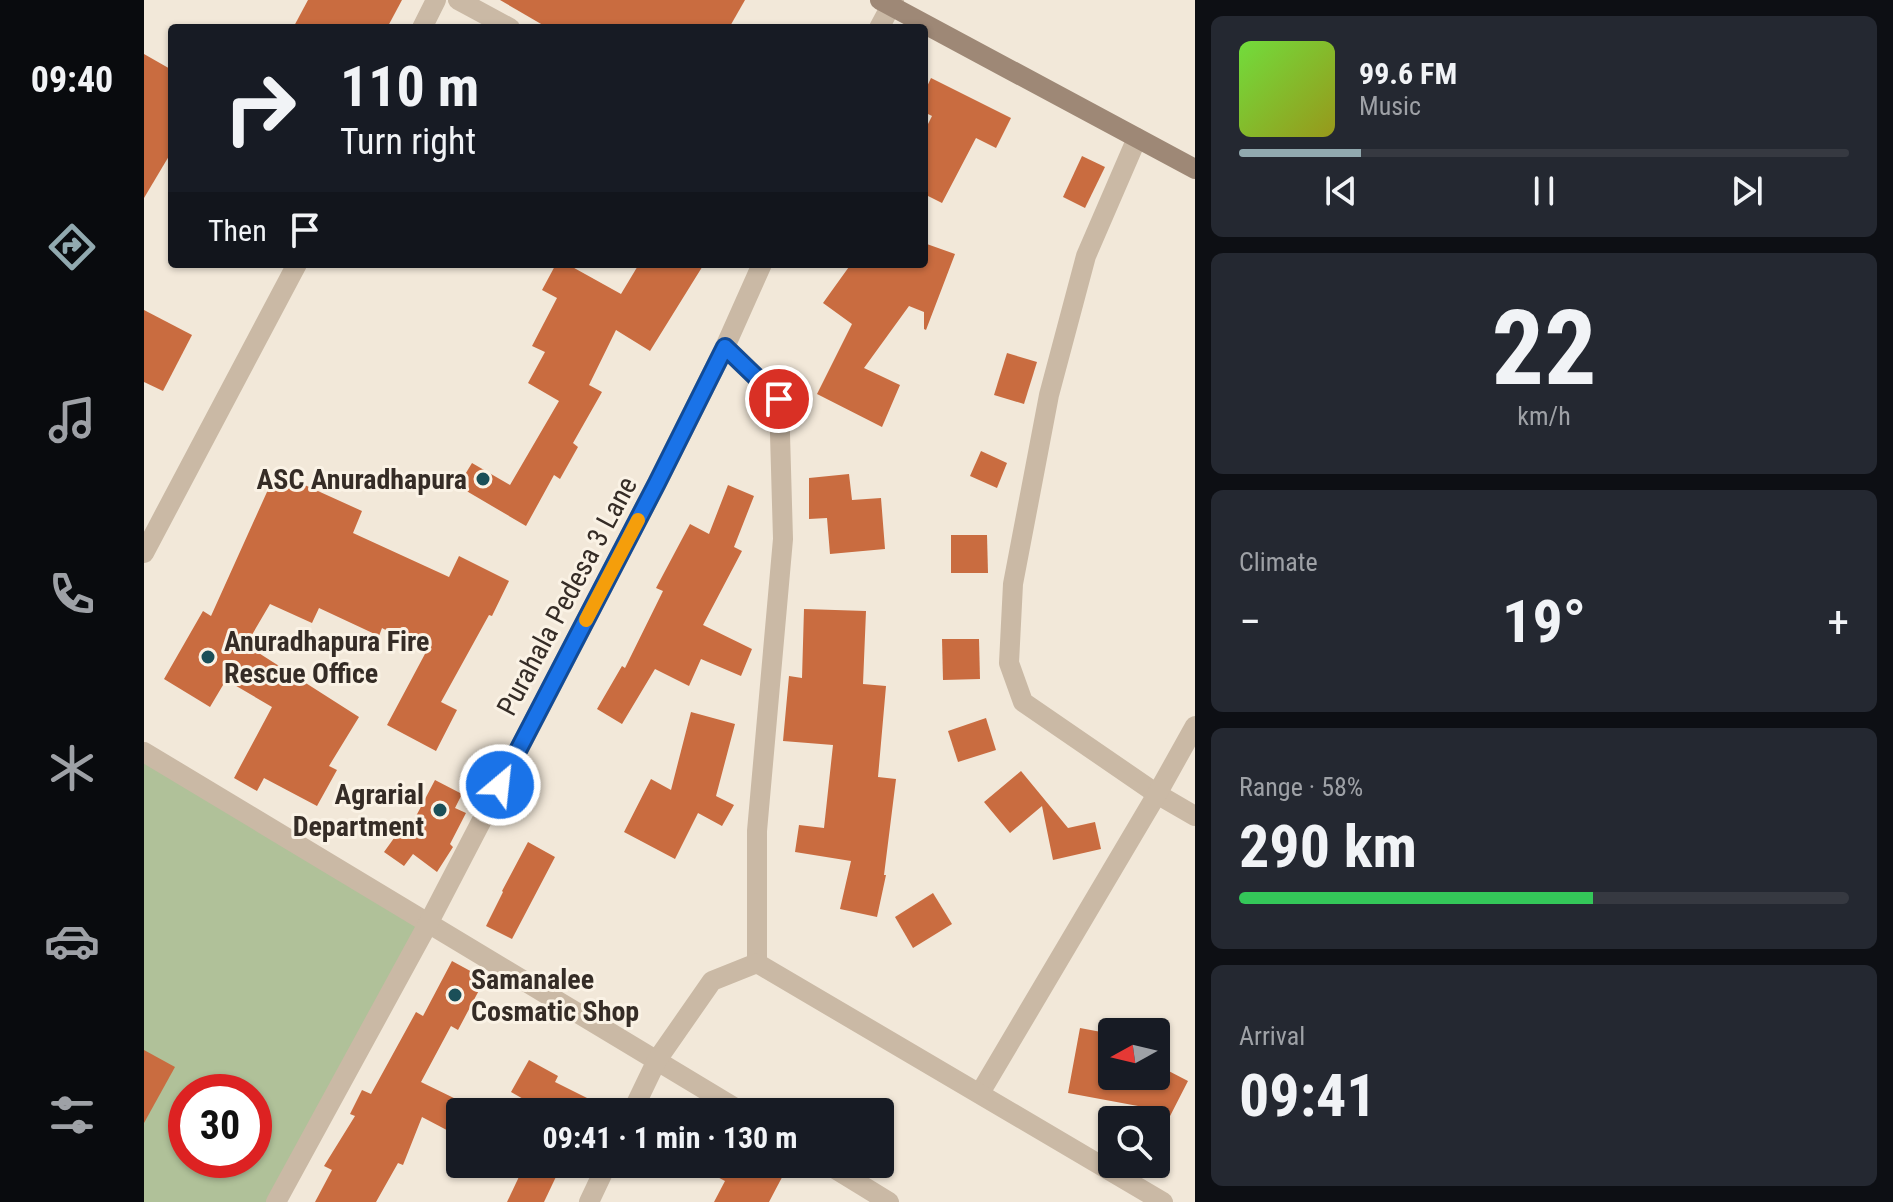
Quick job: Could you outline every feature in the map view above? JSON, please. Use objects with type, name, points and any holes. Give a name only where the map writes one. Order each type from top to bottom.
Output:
[{"type":"street","points":[[424,24],[436,0]]},
{"type":"street","points":[[458,0],[503,24]]},
{"type":"street","points":[[880,24],[888,2],[1195,169]]},
{"type":"street","points":[[1137,138],[1086,256],[1049,395],[1013,584],[1009,663],[1023,702],[1157,794],[1195,816]]},
{"type":"street","points":[[144,553],[295,268]]},
{"type":"street","name":"Purahala Pedesa 3 Lane","points":[[276,1202],[429,922],[657,483],[725,347],[760,268]]},
{"type":"street","points":[[725,347],[779,399],[783,539],[757,831],[757,963]]},
{"type":"street","points":[[980,1093],[1195,726]]},
{"type":"street","points":[[144,752],[719,1098]]},
{"type":"street","points":[[639,1098],[657,1060],[712,981],[757,963]]},
{"type":"street","points":[[757,963],[1163,1202]]},
{"type":"street","points":[[589,1202],[600,1178]]},
{"type":"street","points":[[850,1178],[889,1202]]},
{"type":"green space","points":[[144,752],[429,922],[276,1202],[144,1202]]},
{"type":"building","points":[[308,0],[402,0],[389,24],[295,24]]},
{"type":"building","points":[[500,0],[745,0],[731,24],[541,24]]},
{"type":"building","points":[[144,54],[168,68],[168,158],[144,198]]},
{"type":"building","points":[[931,78],[1011,118],[996,148],[976,138],[942,203],[928,196],[928,124],[932,116],[928,114],[928,84]]},
{"type":"building","points":[[1082,156],[1105,167],[1085,208],[1063,197]]},
{"type":"building","points":[[928,244],[955,254],[926,330],[924,312],[909,306],[864,368],[900,385],[882,427],[817,394],[852,324],[823,303],[848,268],[928,268]]},
{"type":"building","points":[[554,268],[574,268],[621,294],[637,268],[702,268],[650,351],[616,330],[589,385],[602,392],[573,443],[578,447],[560,479],[554,475],[526,526],[458,486],[472,463],[510,485],[559,401],[528,383],[545,352],[532,346],[557,298],[542,290]]},
{"type":"building","points":[[144,310],[192,335],[163,391],[144,382]]},
{"type":"building","points":[[1007,353],[1037,362],[1024,404],[994,395]]},
{"type":"building","points":[[981,451],[1007,463],[997,488],[970,476]]},
{"type":"building","points":[[276,472],[362,511],[353,533],[449,577],[459,556],[509,581],[441,702],[457,710],[436,751],[387,725],[426,652],[382,628],[379,636],[319,608],[312,623],[270,604],[246,645],[359,717],[329,766],[337,770],[317,806],[264,778],[257,791],[234,778],[272,707],[226,680],[210,707],[164,679],[203,611],[211,616]]},
{"type":"building","points":[[849,474],[852,500],[881,498],[885,549],[830,554],[827,518],[809,519],[809,478]]},
{"type":"building","points":[[728,485],[754,496],[734,547],[742,551],[703,625],[752,649],[741,676],[701,659],[689,686],[655,669],[622,724],[597,709],[622,666],[625,668],[663,591],[656,588],[690,524],[709,534]]},
{"type":"building","points":[[951,535],[987,535],[988,573],[951,573]]},
{"type":"building","points":[[804,609],[866,611],[863,684],[886,686],[878,777],[896,779],[886,875],[877,917],[840,909],[851,861],[795,852],[799,825],[824,828],[833,745],[783,741],[789,676],[802,678]]},
{"type":"building","points":[[942,639],[979,639],[980,679],[943,680]]},
{"type":"building","points":[[691,712],[735,724],[716,796],[734,805],[722,826],[698,813],[675,859],[624,832],[651,779],[671,790]]},
{"type":"building","points":[[986,718],[996,750],[958,762],[948,731]]},
{"type":"building","points":[[1021,771],[1068,828],[1095,822],[1101,849],[1053,860],[1042,806],[1010,833],[984,802]]},
{"type":"building","points":[[435,780],[462,794],[455,808],[466,813],[450,844],[453,847],[437,872],[413,854],[404,866],[384,852],[397,834],[404,839]]},
{"type":"building","points":[[528,842],[555,857],[512,939],[486,926]]},
{"type":"building","points":[[933,893],[952,924],[913,948],[895,917]]},
{"type":"building","points":[[452,961],[485,979],[458,1030],[451,1026],[421,1082],[454,1098],[446,1098],[446,1130],[422,1117],[403,1165],[398,1163],[376,1202],[315,1202],[332,1170],[324,1166],[355,1116],[350,1114],[362,1090],[371,1094],[416,1012],[423,1016]]},
{"type":"building","points":[[1080,1028],[1098,1031],[1098,1090],[1170,1090],[1170,1072],[1188,1081],[1170,1116],[1170,1106],[1138,1106],[1068,1093]]},
{"type":"building","points":[[144,1050],[175,1067],[168,1074],[168,1080],[144,1123]]},
{"type":"building","points":[[529,1060],[558,1076],[555,1082],[587,1098],[522,1098],[511,1092]]},
{"type":"building","points":[[518,1178],[555,1178],[544,1202],[507,1202]]},
{"type":"building","points":[[719,1178],[782,1178],[769,1202],[714,1202],[725,1181]]},
{"type":"slow traffic","points":[[586,620],[638,520]]},
{"type":"place","name":"ASC Anuradhapura","points":[[483,479]]},
{"type":"place","name":"Anuradhapura Fire Rescue Office","points":[[208,657]]},
{"type":"place","name":"Agrarial Department","points":[[440,810]]},
{"type":"place","name":"Samanalee Cosmatic Shop","points":[[455,995]]},
{"type":"route","points":[[500,785],[725,347],[779,399]]}]
